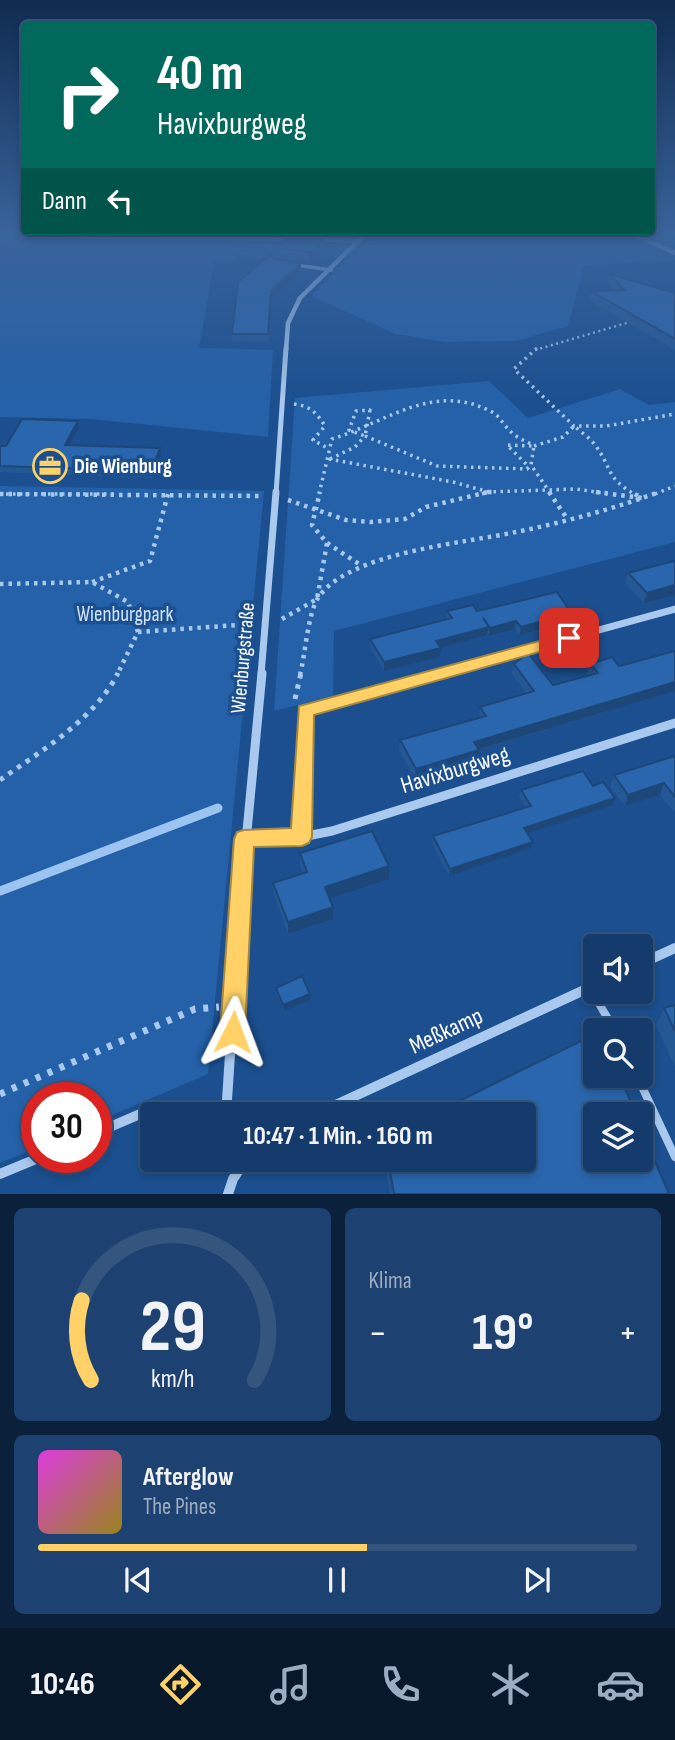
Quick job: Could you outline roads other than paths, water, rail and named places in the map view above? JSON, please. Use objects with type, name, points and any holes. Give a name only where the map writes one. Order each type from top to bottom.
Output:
[{"type":"street","name":"Wienburgstraße","points":[[227,1102],[244,839],[267,623],[288,323],[292,310],[308,291]]},
{"type":"street","points":[[302,837],[305,711],[675,609]]},
{"type":"street","name":"Havixburgweg","points":[[244,839],[302,837],[332,831],[675,723]]},
{"type":"street","points":[[653,958],[675,948]]},
{"type":"street","name":"Meßkamp","points":[[342,1102],[583,990]]},
{"type":"street","points":[[112,1126],[140,1114]]},
{"type":"street","points":[[0,1174],[21,1165]]},
{"type":"street","points":[[228,1194],[238,1172]]},
{"type":"lane","points":[[643,1088],[675,1157]]},
{"type":"waterway","points":[[0,891],[218,808]]},
{"type":"place","name":"Die Wienburg","points":[[50,466]]},
{"type":"park label","name":"Wienburgpark","points":[[125,614]]}]
